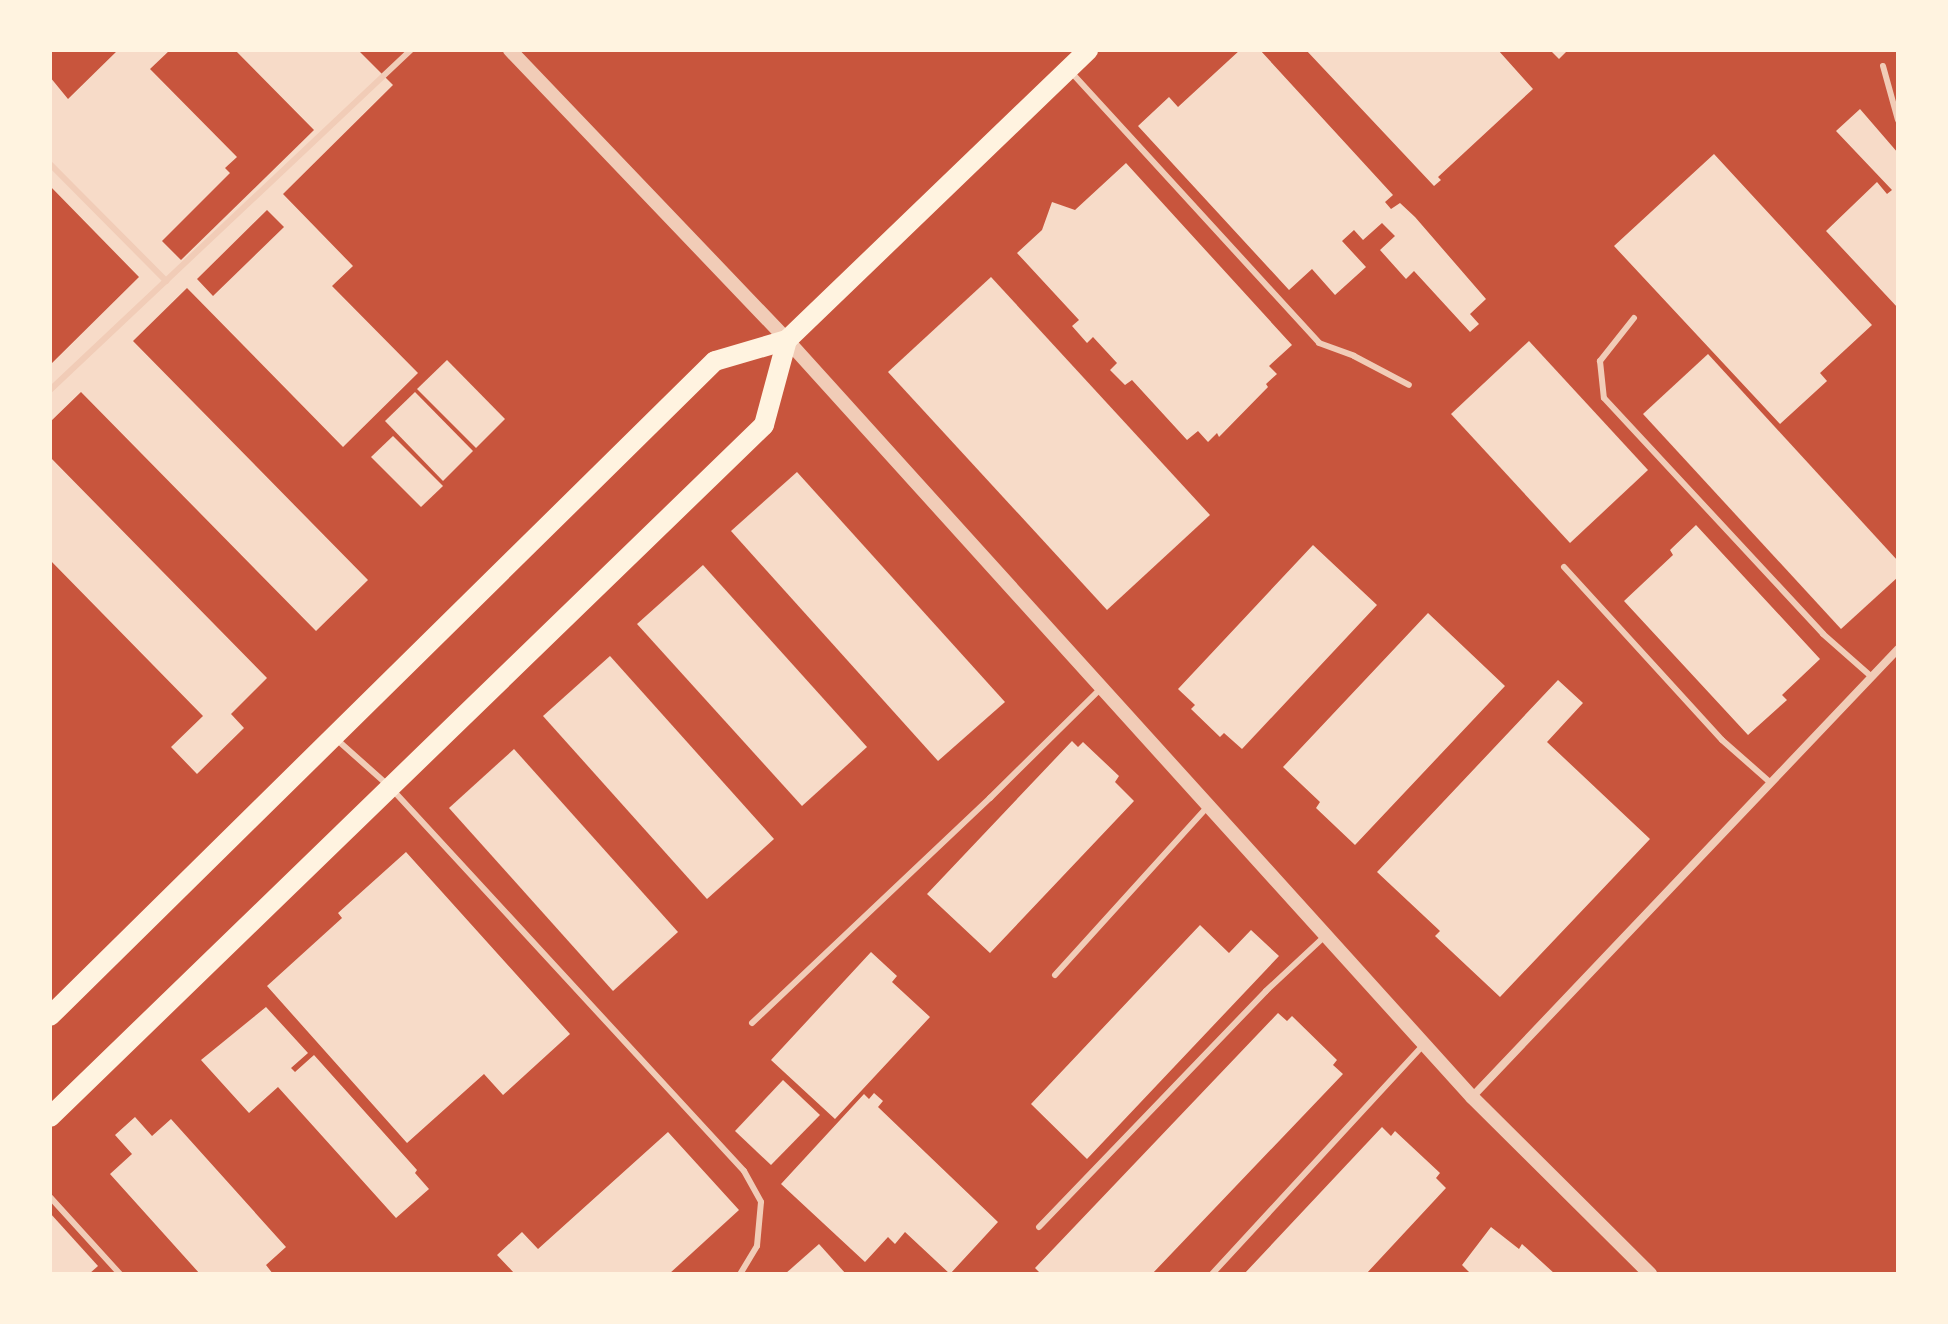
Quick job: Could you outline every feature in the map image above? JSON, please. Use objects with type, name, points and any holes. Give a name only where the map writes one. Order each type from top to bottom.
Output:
[{"type":"main road","points":[[50,1016],[715,361],[787,340],[1088,50]]},
{"type":"main road","points":[[50,1117],[764,425],[787,340]]},
{"type":"street","points":[[510,50],[787,340],[1472,1097],[1650,1274]]},
{"type":"street","points":[[1472,1097],[1898,649]]},
{"type":"lane","points":[[50,390],[411,50]]},
{"type":"lane","points":[[1883,66],[1898,120]]},
{"type":"lane","points":[[1068,69],[1319,343],[1409,385]]},
{"type":"lane","points":[[50,164],[166,281]]},
{"type":"lane","points":[[1634,318],[1600,361],[1604,398],[1823,634],[1872,677]]},
{"type":"lane","points":[[1564,567],[1722,740],[1771,783]]},
{"type":"lane","points":[[752,1023],[990,798],[1101,688]]},
{"type":"lane","points":[[333,737],[390,787],[744,1171],[761,1202],[757,1246],[740,1274]]},
{"type":"lane","points":[[1055,975],[1208,806]]},
{"type":"lane","points":[[1039,1227],[1266,991],[1326,935]]},
{"type":"lane","points":[[1212,1274],[1424,1044]]},
{"type":"lane","points":[[50,1197],[120,1274]]},
{"type":"building","points":[[118,50],[170,50],[150,69],[237,157],[225,168],[230,173],[162,241],[181,260],[314,130],[235,50],[358,50],[393,85],[283,194],[353,266],[332,286],[418,373],[343,447],[187,288],[133,341],[368,580],[316,631],[81,392],[50,422],[50,365],[139,277],[50,186],[50,77],[68,99]],"holes":[[[267,210],[284,227],[213,296],[197,279]]]},
{"type":"building","points":[[1240,50],[1260,50],[1393,195],[1385,202],[1391,209],[1400,203],[1415,217],[1486,299],[1470,314],[1479,324],[1470,332],[1414,271],[1406,279],[1380,250],[1395,236],[1382,223],[1363,240],[1354,230],[1342,241],[1366,267],[1335,295],[1312,269],[1289,290],[1138,126],[1169,97],[1178,107]]},
{"type":"building","points":[[1306,50],[1498,50],[1533,89],[1438,177],[1441,180],[1434,186]]},
{"type":"building","points":[[1550,50],[1568,50],[1559,59]]},
{"type":"building","points":[[1860,109],[1898,153],[1898,308],[1826,231],[1877,182],[1887,194],[1892,190],[1836,131]]},
{"type":"building","points":[[1714,154],[1872,325],[1820,373],[1827,381],[1780,424],[1614,246]]},
{"type":"building","points":[[1126,163],[1292,345],[1269,366],[1277,374],[1266,384],[1268,387],[1219,437],[1217,433],[1208,442],[1198,431],[1187,440],[1132,380],[1125,385],[1110,370],[1117,363],[1093,337],[1087,343],[1072,326],[1079,320],[1017,253],[1042,230],[1052,202],[1075,210]]},
{"type":"building","points":[[991,277],[1210,515],[1107,610],[888,372]]},
{"type":"building","points":[[1529,341],[1648,470],[1570,543],[1451,414]]},
{"type":"building","points":[[1708,354],[1898,561],[1898,577],[1841,629],[1643,414]]},
{"type":"building","points":[[447,360],[505,419],[476,448],[417,389]]},
{"type":"building","points":[[415,392],[473,451],[443,481],[385,421]]},
{"type":"building","points":[[393,436],[443,486],[421,507],[371,457]]},
{"type":"building","points":[[50,457],[267,678],[231,714],[244,728],[197,774],[171,747],[203,716],[50,560]]},
{"type":"building","points":[[797,472],[1005,702],[938,761],[731,531]]},
{"type":"building","points":[[1696,525],[1820,659],[1782,695],[1787,700],[1748,735],[1624,601],[1673,555],[1670,550]]},
{"type":"building","points":[[1313,545],[1377,605],[1242,749],[1224,733],[1220,737],[1191,709],[1195,705],[1178,689]]},
{"type":"building","points":[[703,565],[867,747],[802,806],[637,624]]},
{"type":"building","points":[[1428,613],[1505,686],[1355,845],[1316,808],[1320,802],[1283,767]]},
{"type":"building","points":[[610,656],[774,839],[707,899],[543,716]]},
{"type":"building","points":[[1558,680],[1583,703],[1547,742],[1650,839],[1500,997],[1435,936],[1440,931],[1377,872]]},
{"type":"building","points":[[1072,741],[1078,747],[1083,742],[1119,776],[1115,782],[1134,801],[990,953],[927,894]]},
{"type":"building","points":[[514,749],[678,932],[613,991],[449,808]]},
{"type":"building","points":[[406,852],[570,1034],[503,1095],[484,1074],[407,1143],[267,986],[342,918],[338,913]]},
{"type":"building","points":[[1200,925],[1229,953],[1251,930],[1279,956],[1087,1159],[1031,1104]]},
{"type":"building","points":[[871,952],[897,976],[892,982],[930,1017],[835,1119],[771,1060]]},
{"type":"building","points":[[266,1007],[308,1053],[291,1068],[295,1072],[314,1055],[417,1170],[415,1173],[429,1189],[396,1218],[278,1087],[249,1113],[201,1060]]},
{"type":"building","points":[[1278,1013],[1287,1021],[1292,1016],[1337,1060],[1333,1065],[1343,1074],[1152,1274],[1041,1274],[1035,1268]]},
{"type":"building","points":[[783,1080],[820,1115],[771,1165],[735,1131]]},
{"type":"building","points":[[874,1093],[883,1101],[878,1107],[998,1222],[950,1274],[905,1232],[895,1244],[888,1237],[865,1262],[781,1184],[864,1094],[869,1099]]},
{"type":"building","points":[[135,1117],[152,1136],[171,1119],[286,1247],[266,1265],[273,1274],[200,1274],[110,1174],[132,1154],[115,1135]]},
{"type":"building","points":[[1382,1127],[1391,1136],[1395,1131],[1440,1173],[1436,1178],[1446,1188],[1366,1274],[1244,1274]]},
{"type":"building","points":[[668,1132],[739,1210],[669,1274],[515,1274],[497,1255],[522,1232],[538,1249]]},
{"type":"building","points":[[50,1213],[98,1266],[89,1274],[50,1274]]},
{"type":"building","points":[[1491,1227],[1519,1249],[1522,1244],[1555,1274],[1471,1274],[1462,1265]]},
{"type":"building","points":[[819,1244],[846,1274],[785,1274]]}]
